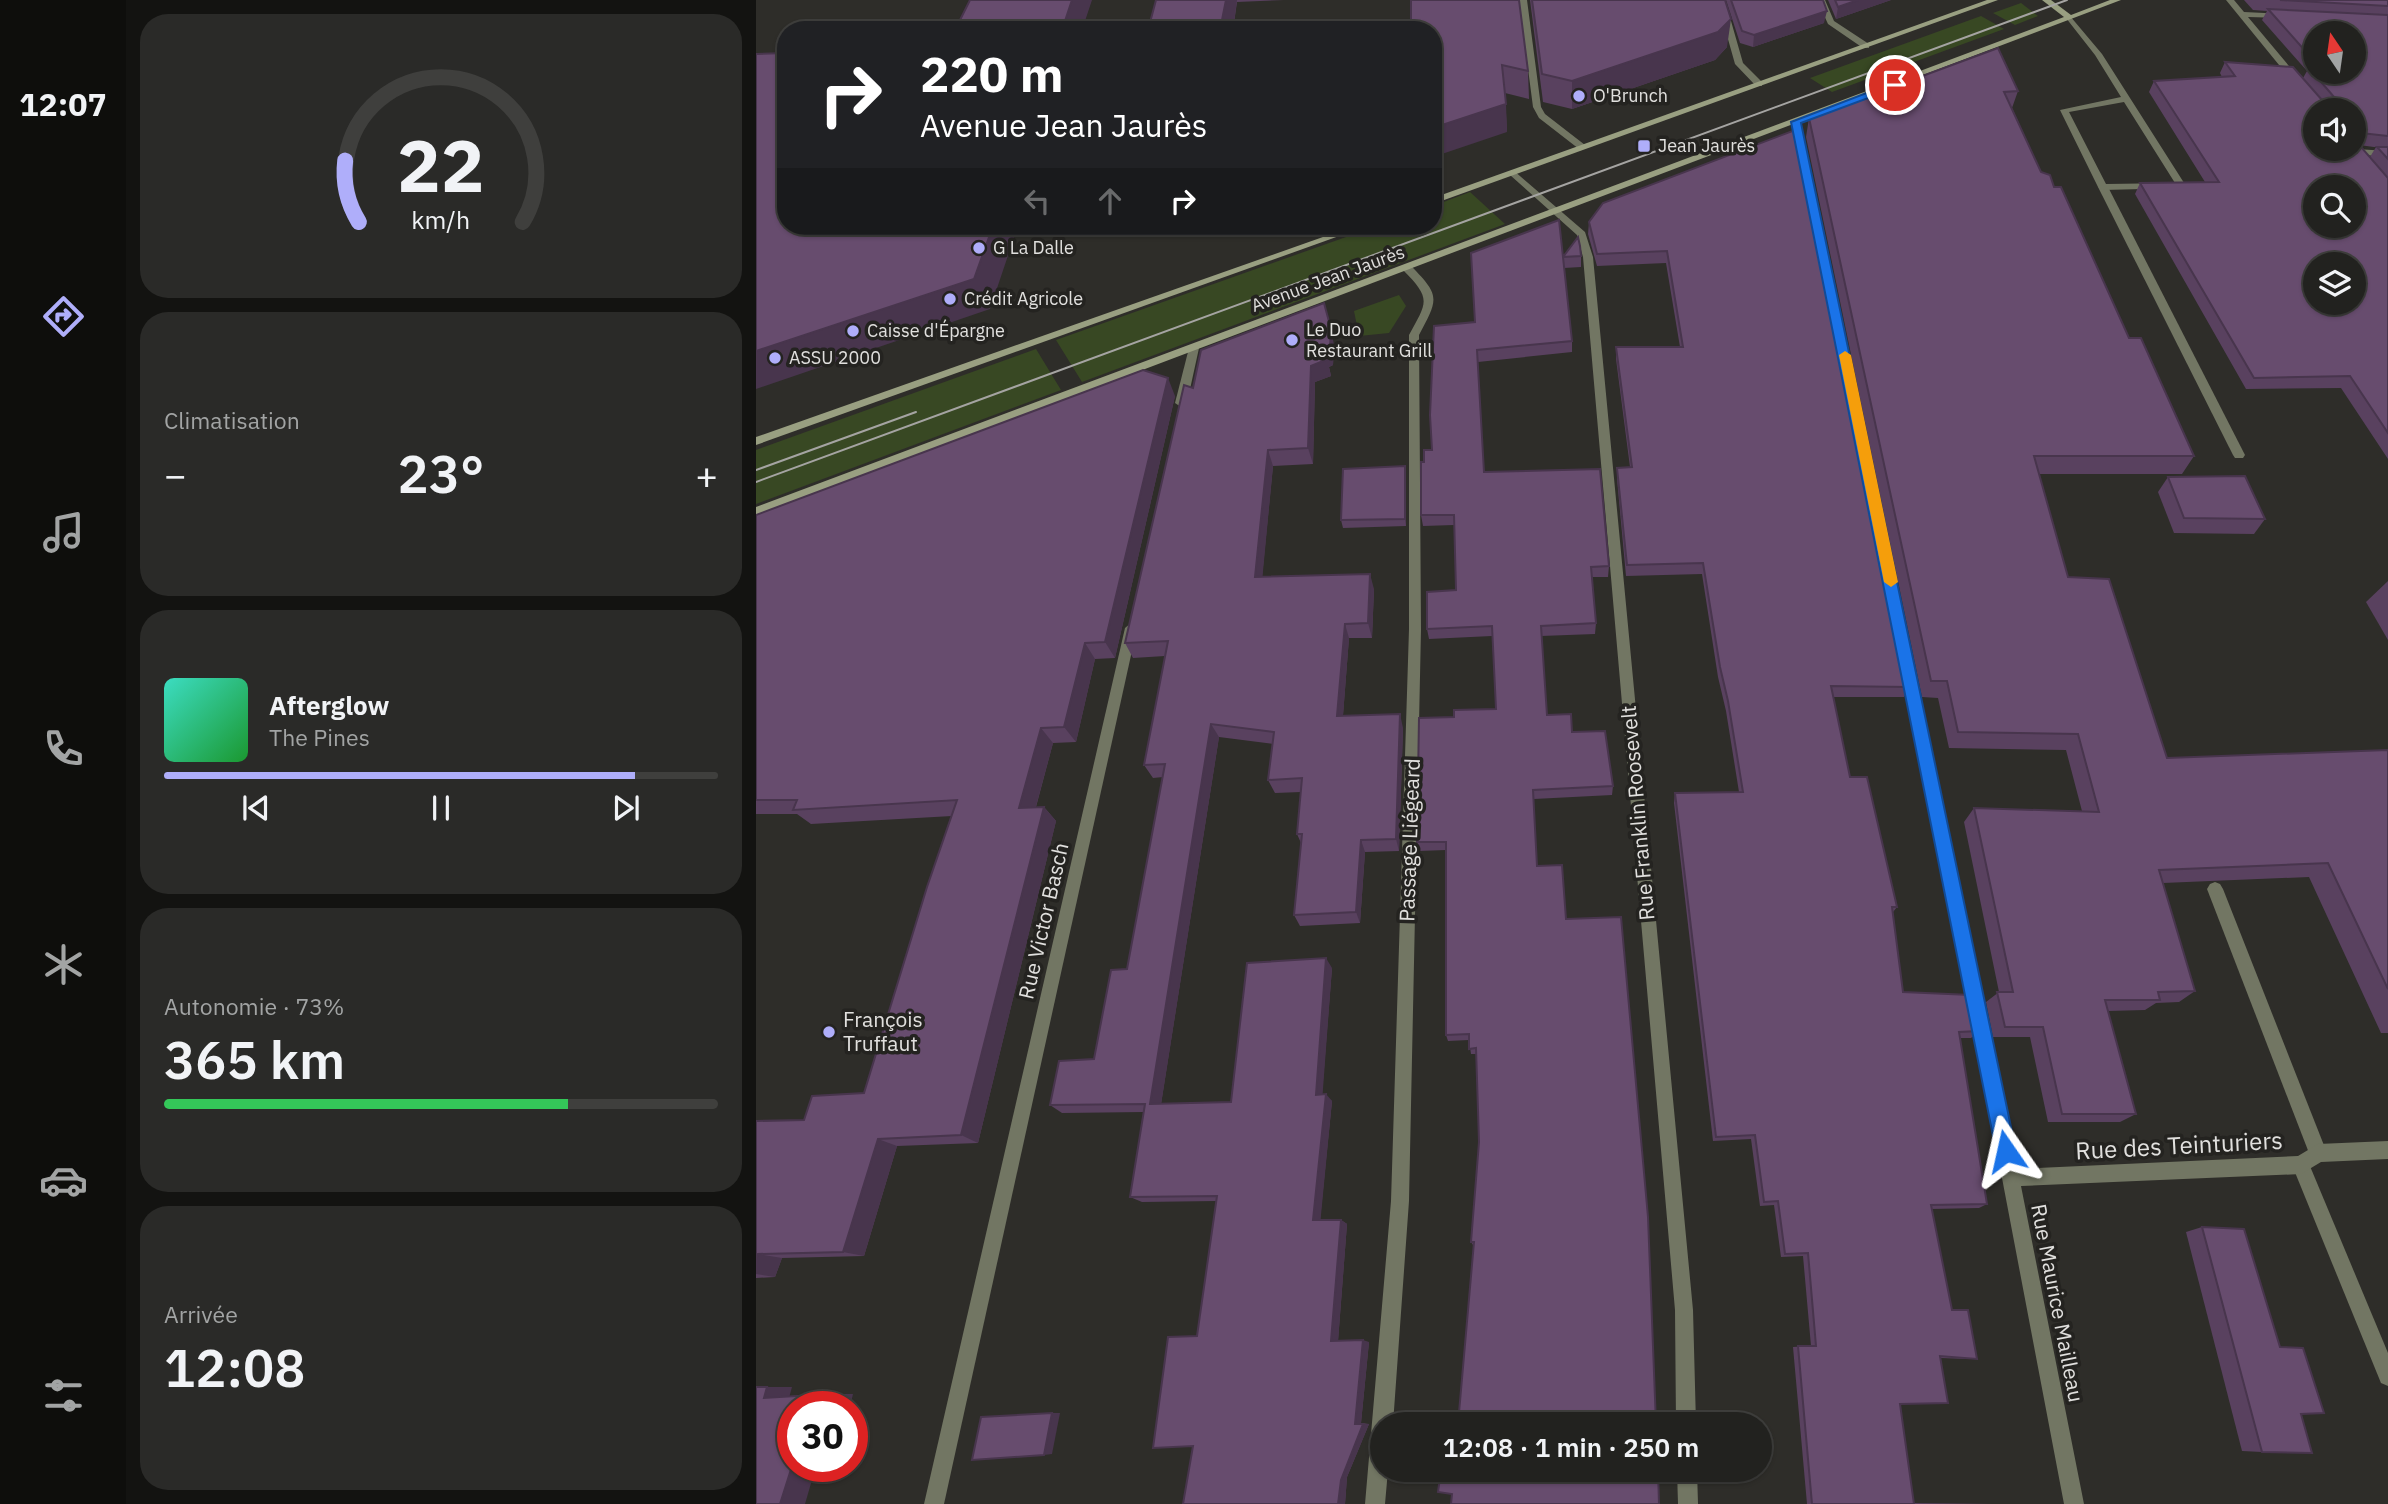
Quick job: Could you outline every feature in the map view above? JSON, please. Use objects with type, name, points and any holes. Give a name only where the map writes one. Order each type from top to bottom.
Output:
[{"type":"main road","points":[[1442,198],[1994,0]]},
{"type":"main road","points":[[2046,0],[2070,18]]},
{"type":"main road","name":"Avenue Jean Jaurès","points":[[756,512],[2117,0]]},
{"type":"main road","name":"Avenue Jean Jaurès","points":[[756,442],[1337,235]]},
{"type":"street","points":[[1523,0],[1537,107],[1542,116],[1582,147]]},
{"type":"street","points":[[1721,0],[1740,64],[1759,84]]},
{"type":"street","points":[[1821,0],[1831,22],[1866,46]]},
{"type":"street","points":[[2230,0],[2304,89]]},
{"type":"street","points":[[2241,14],[2294,17]]},
{"type":"street","points":[[2070,18],[2098,54],[2181,186],[2103,187]]},
{"type":"street","points":[[2126,99],[2064,110],[2239,455]]},
{"type":"street","name":"Rue Maurice Mailleau","points":[[1796,122],[2011,1178],[2074,1504]]},
{"type":"street","points":[[2366,151],[2388,154]]},
{"type":"street","name":"Rue Franklin Roosevelt","points":[[1513,173],[1582,234],[1587,257],[1684,1310],[1686,1412]]},
{"type":"street","name":"Passage Liégeard","points":[[1384,1412],[1401,1187],[1415,629],[1414,335],[1431,304],[1429,293],[1407,268]]},
{"type":"street","points":[[1179,416],[1194,348]]},
{"type":"street","name":"Rue Victor Basch","points":[[934,1504],[1136,606]]},
{"type":"street","points":[[2215,890],[2318,1153],[2388,1150]]},
{"type":"street","name":"Rue des Teinturiers","points":[[2011,1178],[2301,1165],[2318,1153]]},
{"type":"street","points":[[2301,1165],[2388,1376]]},
{"type":"street","name":"Passage Liégeard","points":[[1375,1504],[1377,1482]]},
{"type":"street","points":[[1687,1482],[1688,1504]]},
{"type":"green space","points":[[2021,3],[2038,16],[2015,25],[1993,13]]},
{"type":"green space","points":[[1981,16],[2004,29],[1832,92],[1810,78]]},
{"type":"green space","points":[[1470,192],[1505,224],[1082,382],[1056,340],[1352,235],[1442,235],[1442,203]]},
{"type":"green space","points":[[1399,295],[1406,306],[1389,333],[1359,336],[1354,311]]},
{"type":"green space","points":[[1036,349],[1061,390],[756,504],[756,450]]},
{"type":"building","points":[[970,0],[1072,0],[1065,21],[960,21]]},
{"type":"building","points":[[1156,0],[1226,0],[1222,21],[1150,21]]},
{"type":"building","points":[[1411,0],[1519,0],[1528,71],[1502,65],[1506,104],[1442,125],[1442,21],[1411,21]]},
{"type":"building","points":[[1532,0],[1725,0],[1731,19],[1718,32],[1572,81],[1542,74]]},
{"type":"building","points":[[1731,0],[1823,0],[1827,11],[1754,35],[1742,31]]},
{"type":"building","points":[[1835,0],[1858,0],[1838,7]]},
{"type":"building","points":[[2280,0],[2388,0],[2388,6]]},
{"type":"building","points":[[2268,9],[2388,15],[2388,136],[2366,134],[2366,98],[2334,97],[2323,84],[2366,84],[2366,21],[2303,21],[2303,48]]},
{"type":"building","points":[[1998,48],[2018,91],[2004,92],[2041,172],[2050,175],[2054,187],[2061,187],[2129,338],[2141,338],[2194,456],[2034,456],[2068,577],[2109,579],[2167,758],[2388,750],[2388,989],[2328,863],[2159,870],[2195,991],[2158,992],[2160,1000],[2105,1000],[2136,1114],[2062,1114],[2043,1027],[2005,1027],[1997,992],[2013,992],[1974,808],[2099,812],[2078,734],[1958,732],[1947,681],[1931,681],[1809,118]]},
{"type":"building","points":[[777,53],[777,235],[990,235],[974,279],[756,351],[756,54]]},
{"type":"building","points":[[2225,62],[2293,67],[2303,78],[2303,84],[2308,84],[2320,98],[2303,98],[2303,161],[2366,161],[2366,153],[2388,178],[2388,433],[2350,376],[2254,378],[2140,183],[2219,182],[2154,81],[2235,76]]},
{"type":"building","points":[[1795,130],[1909,687],[1831,686],[1850,777],[1867,777],[1897,907],[1892,907],[1903,992],[1971,995],[1979,1031],[1959,1032],[1987,1204],[1931,1205],[1952,1310],[1968,1310],[1977,1359],[1940,1356],[1948,1403],[1900,1404],[1914,1504],[1812,1504],[1798,1346],[1816,1346],[1808,1253],[1785,1254],[1778,1201],[1764,1202],[1755,1135],[1716,1137],[1675,793],[1743,792],[1703,563],[1627,565],[1617,468],[1632,467],[1616,347],[1683,347],[1667,251],[1597,254],[1589,222],[1603,203]]},
{"type":"building","points":[[2377,147],[2388,147],[2388,159]]},
{"type":"building","points":[[1559,220],[1572,341],[1477,350],[1484,472],[1600,469],[1609,566],[1591,567],[1596,623],[1541,626],[1547,715],[1571,714],[1572,732],[1605,731],[1613,786],[1533,790],[1537,866],[1562,865],[1566,919],[1621,917],[1648,1217],[1656,1412],[1459,1412],[1474,1242],[1471,1242],[1479,1142],[1476,1048],[1469,1049],[1469,1034],[1446,1035],[1446,842],[1417,842],[1419,718],[1454,717],[1454,710],[1496,709],[1492,626],[1427,629],[1427,592],[1456,590],[1454,515],[1421,515],[1421,462],[1424,462],[1424,450],[1432,450],[1430,415],[1434,326],[1475,322],[1471,253]]},
{"type":"building","points":[[1578,237],[1581,256],[1563,257]]},
{"type":"building","points":[[1324,303],[1331,329],[1330,349],[1322,352],[1328,359],[1311,366],[1308,448],[1268,450],[1255,577],[1370,574],[1368,623],[1345,624],[1337,716],[1400,714],[1396,839],[1361,840],[1356,912],[1294,915],[1302,834],[1297,834],[1302,778],[1268,780],[1274,732],[1211,724],[1150,1104],[1231,1102],[1247,963],[1326,958],[1316,1095],[1326,1094],[1313,1220],[1341,1220],[1331,1341],[1363,1340],[1355,1424],[1363,1424],[1341,1480],[1338,1504],[1183,1504],[1193,1446],[1153,1448],[1168,1337],[1197,1336],[1217,1196],[1130,1197],[1145,1104],[1050,1105],[1059,1061],[1094,1059],[1111,970],[1127,969],[1165,764],[1144,765],[1168,641],[1125,643],[1184,385],[1193,388],[1201,350]]},
{"type":"building","points":[[1143,370],[1168,378],[1105,642],[1085,643],[1064,727],[1041,728],[1019,808],[1044,807],[961,1135],[878,1139],[843,1252],[758,1254],[756,1259],[756,1121],[804,1120],[812,1096],[864,1093],[927,887],[957,800],[793,810],[797,800],[756,800],[756,515]]},
{"type":"building","points":[[1405,466],[1405,519],[1341,520],[1343,469]]},
{"type":"building","points":[[2245,476],[2265,519],[2184,518],[2168,477]]},
{"type":"building","points":[[2202,1227],[2244,1229],[2280,1347],[2303,1348],[2324,1413],[2301,1414],[2312,1453],[2262,1452]]},
{"type":"building","points":[[756,1387],[767,1387],[764,1398],[777,1397],[777,1482],[787,1482],[780,1504],[756,1504]]},
{"type":"building","points":[[1052,1413],[1044,1455],[972,1460],[981,1417]]},
{"type":"building","points":[[1439,1482],[1658,1482],[1659,1504],[1451,1504],[1452,1494],[1438,1492]]},
{"type":"tram line","points":[[1442,230],[2067,0]]},
{"type":"tram line","points":[[756,482],[1428,235]]},
{"type":"tram line","points":[[756,470],[916,412]]},
{"type":"slow traffic","points":[[1845,355],[1891,582]]},
{"type":"place","name":"O'Brunch","points":[[1579,96]]},
{"type":"place","name":"Jean Jaurès","points":[[1644,146]]},
{"type":"place","name":"G La Dalle","points":[[979,248]]},
{"type":"place","name":"Crédit Agricole","points":[[950,299]]},
{"type":"place","name":"Caisse d'Épargne","points":[[853,331]]},
{"type":"place","name":"Le Duo Restaurant Grill","points":[[1292,340]]},
{"type":"place","name":"ASSU 2000","points":[[775,358]]},
{"type":"place","name":"François Truffaut","points":[[829,1032]]},
{"type":"route","points":[[1895,85],[1796,122],[2006,1151]]}]
